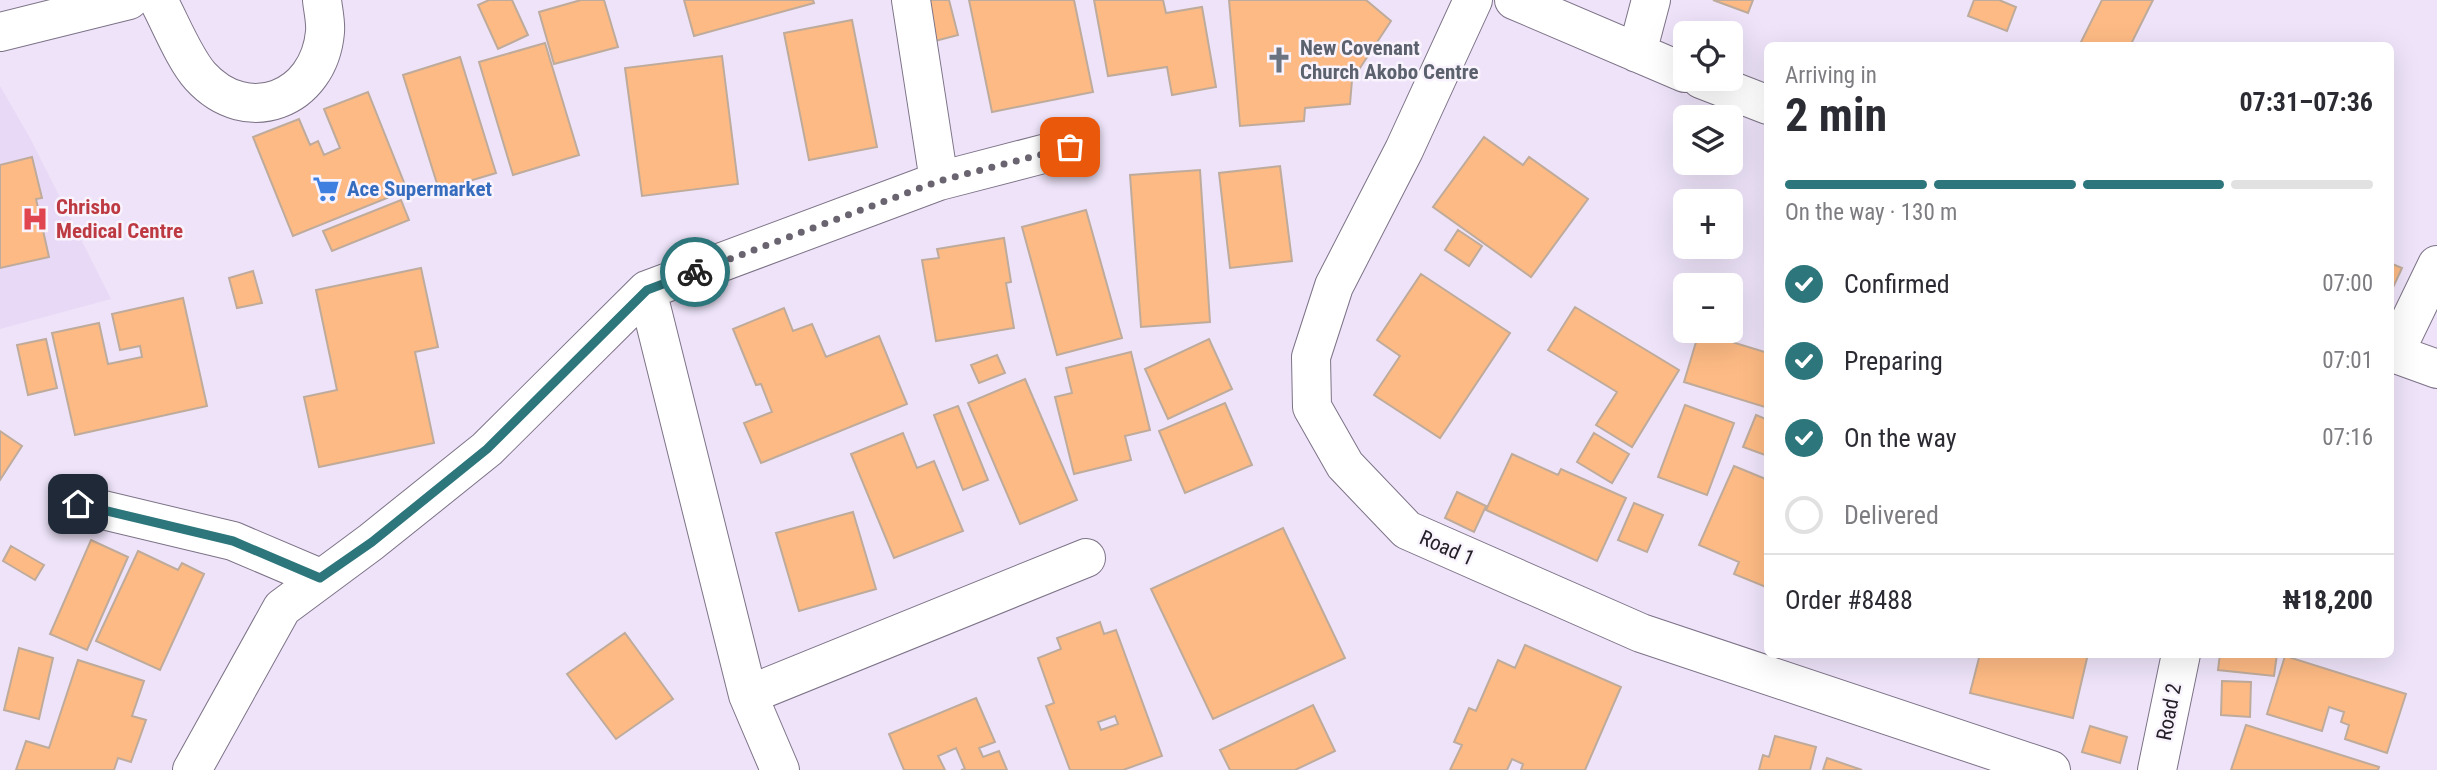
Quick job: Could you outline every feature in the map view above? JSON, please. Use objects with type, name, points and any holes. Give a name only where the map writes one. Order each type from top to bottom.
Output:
[{"type":"street","points":[[0,32],[129,0]]},
{"type":"street","points":[[158,0],[199,75],[222,94],[248,105],[277,101],[301,84],[316,63],[325,32],[322,0]]},
{"type":"street","points":[[911,0],[939,181]]},
{"type":"street","name":"Road 1","points":[[1473,0],[1404,150],[1334,286],[1311,357],[1311,407],[1345,465],[1407,530],[1641,633],[2051,770]]},
{"type":"street","points":[[1514,0],[1673,68]]},
{"type":"street","points":[[1637,53],[1651,0]]},
{"type":"street","points":[[1732,91],[1764,103]]},
{"type":"street","points":[[191,770],[282,608],[372,542],[487,449],[647,290],[939,181],[1070,147]]},
{"type":"street","points":[[2394,349],[2437,265]]},
{"type":"street","points":[[647,290],[748,695],[780,770]]},
{"type":"street","points":[[2394,354],[2437,369]]},
{"type":"street","points":[[78,504],[233,541],[320,578]]},
{"type":"street","points":[[748,695],[1086,558]]},
{"type":"street","name":"Road 2","points":[[2157,770],[2180,658]]},
{"type":"shaded area","name":"Chrisbo Medical Centre","points":[[0,86],[30,138],[111,299],[0,329]]},
{"type":"building","points":[[489,0],[512,0],[528,35],[498,49],[478,5]]},
{"type":"building","points":[[581,0],[604,0],[618,47],[554,64],[539,12]]},
{"type":"building","points":[[684,0],[813,0],[814,3],[694,36]]},
{"type":"building","points":[[926,0],[949,0],[958,35],[935,41]]},
{"type":"building","points":[[969,0],[1074,0],[1093,92],[992,112]]},
{"type":"building","points":[[1094,0],[1163,0],[1166,13],[1202,7],[1216,87],[1172,95],[1167,67],[1108,76]]},
{"type":"building","points":[[1229,0],[1366,0],[1391,21],[1352,80],[1350,104],[1305,108],[1304,121],[1240,126]]},
{"type":"building","points":[[1713,0],[1753,0],[1748,13]]},
{"type":"building","points":[[1974,0],[1999,0],[2016,7],[2007,31],[1968,16]]},
{"type":"building","points":[[2102,0],[2153,0],[2132,42],[2081,42]]},
{"type":"building","points":[[852,20],[877,147],[809,160],[784,33]]},
{"type":"building","points":[[545,43],[579,155],[513,175],[479,62]]},
{"type":"building","points":[[722,56],[738,184],[642,196],[625,68]]},
{"type":"building","points":[[460,57],[496,173],[439,190],[403,75]]},
{"type":"building","points":[[368,92],[407,190],[293,236],[253,137],[299,119],[310,145],[318,141],[324,155],[340,148],[324,109]]},
{"type":"building","points":[[1484,137],[1523,165],[1529,157],[1588,199],[1531,277],[1433,207]]},
{"type":"building","points":[[32,157],[42,198],[36,199],[49,257],[0,268],[0,165]]},
{"type":"building","points":[[1280,166],[1292,261],[1230,268],[1219,173]]},
{"type":"building","points":[[1200,170],[1210,322],[1141,327],[1130,175]]},
{"type":"building","points":[[401,200],[409,220],[332,251],[323,231]]},
{"type":"building","points":[[1086,210],[1122,338],[1057,355],[1022,227]]},
{"type":"building","points":[[1458,230],[1482,246],[1469,266],[1445,250]]},
{"type":"building","points":[[1004,238],[1011,282],[1006,283],[1014,328],[936,341],[922,260],[939,258],[937,249]]},
{"type":"building","points":[[2394,265],[2402,268],[2394,285]]},
{"type":"building","points":[[421,268],[438,347],[415,352],[434,443],[319,467],[304,397],[337,390],[316,290]]},
{"type":"building","points":[[253,271],[262,303],[237,308],[229,278]]},
{"type":"building","points":[[1421,274],[1510,333],[1440,438],[1374,395],[1400,356],[1377,340]]},
{"type":"building","points":[[183,298],[207,406],[75,435],[52,333],[99,323],[108,364],[142,357],[140,346],[120,350],[112,314]]},
{"type":"building","points":[[1575,307],[1679,370],[1632,447],[1596,425],[1617,392],[1548,350]]},
{"type":"building","points":[[784,308],[793,331],[812,324],[826,357],[879,336],[907,404],[761,463],[744,423],[772,412],[761,384],[756,385],[733,329]]},
{"type":"building","points":[[46,339],[57,388],[28,395],[17,345]]},
{"type":"building","points":[[1209,339],[1232,389],[1168,419],[1145,369]]},
{"type":"building","points":[[1696,343],[1735,343],[1764,352],[1764,407],[1684,382]]},
{"type":"building","points":[[1131,352],[1150,430],[1125,436],[1131,460],[1074,474],[1055,397],[1072,393],[1066,368]]},
{"type":"building","points":[[997,355],[1005,373],[979,383],[971,365]]},
{"type":"building","points":[[1025,379],[1077,500],[1020,524],[968,403]]},
{"type":"building","points":[[1225,403],[1252,465],[1185,493],[1159,431]]},
{"type":"building","points":[[1685,405],[1734,423],[1707,495],[1658,477]]},
{"type":"building","points":[[958,406],[988,480],[963,490],[934,415]]},
{"type":"building","points":[[1756,415],[1764,418],[1764,455],[1743,447]]},
{"type":"building","points":[[0,431],[22,446],[0,480]]},
{"type":"building","points":[[903,433],[917,468],[934,461],[963,531],[894,558],[851,454]]},
{"type":"building","points":[[1594,433],[1629,454],[1612,483],[1577,462]]},
{"type":"building","points":[[1512,454],[1558,475],[1561,469],[1626,498],[1597,561],[1486,510]]},
{"type":"building","points":[[1734,466],[1764,478],[1764,586],[1734,574],[1739,562],[1699,545]]},
{"type":"building","points":[[1457,492],[1486,506],[1474,532],[1445,518]]},
{"type":"building","points":[[1634,503],[1663,515],[1647,552],[1618,540]]},
{"type":"building","points":[[853,512],[876,589],[799,611],[776,533]]},
{"type":"building","points":[[1283,528],[1345,658],[1213,719],[1151,589]]},
{"type":"building","points":[[91,540],[128,557],[87,650],[50,634]]},
{"type":"building","points":[[11,546],[44,565],[35,580],[3,561]]},
{"type":"building","points":[[138,551],[178,570],[182,563],[204,574],[160,670],[96,641]]},
{"type":"building","points":[[1100,622],[1104,634],[1116,630],[1162,756],[1123,770],[1070,770],[1046,706],[1054,703],[1038,658],[1061,649],[1057,638]],"holes":[[[1115,716],[1118,724],[1101,730],[1098,722]]]},
{"type":"building","points":[[625,633],[673,699],[616,739],[567,674]]},
{"type":"building","points":[[1525,645],[1621,687],[1585,770],[1521,770],[1523,764],[1512,759],[1507,770],[1450,770],[1462,745],[1454,742],[1469,708],[1476,711],[1498,660],[1515,668]]},
{"type":"building","points":[[19,648],[53,658],[39,719],[4,710]]},
{"type":"building","points":[[1979,658],[2087,658],[2073,718],[1970,693]]},
{"type":"building","points":[[2220,658],[2276,658],[2274,676],[2218,670]]},
{"type":"building","points":[[2284,658],[2406,694],[2387,753],[2345,739],[2349,725],[2341,722],[2344,712],[2329,707],[2322,731],[2267,714]]},
{"type":"building","points":[[78,660],[144,681],[132,716],[146,720],[131,762],[118,758],[114,770],[16,770],[26,741],[49,748]]},
{"type":"building","points":[[2222,681],[2251,682],[2250,717],[2221,715]]},
{"type":"building","points":[[976,698],[995,742],[979,748],[983,757],[999,751],[1007,770],[961,770],[965,769],[956,748],[938,756],[945,770],[904,770],[889,734]]},
{"type":"building","points":[[1313,705],[1335,751],[1295,770],[1230,770],[1220,750]]},
{"type":"building","points":[[2246,725],[2379,767],[2378,770],[2231,770]]},
{"type":"building","points":[[2090,726],[2127,737],[2120,763],[2082,752]]},
{"type":"building","points":[[1775,736],[1816,747],[1810,770],[1759,770],[1763,755],[1769,757]]},
{"type":"building","points":[[1827,758],[1862,770],[1823,770]]},
{"type":"way so far","points":[[695,272],[939,181],[1070,147]]},
{"type":"place","name":"New Covenant Church Akobo Centre","points":[[1279,60]]},
{"type":"place","name":"Ace Supermarket","points":[[326,189]]},
{"type":"place","name":"Chrisbo Medical Centre","points":[[35,219]]},
{"type":"route","points":[[78,504],[233,541],[320,578],[372,542],[487,449],[647,290],[695,272]]}]
